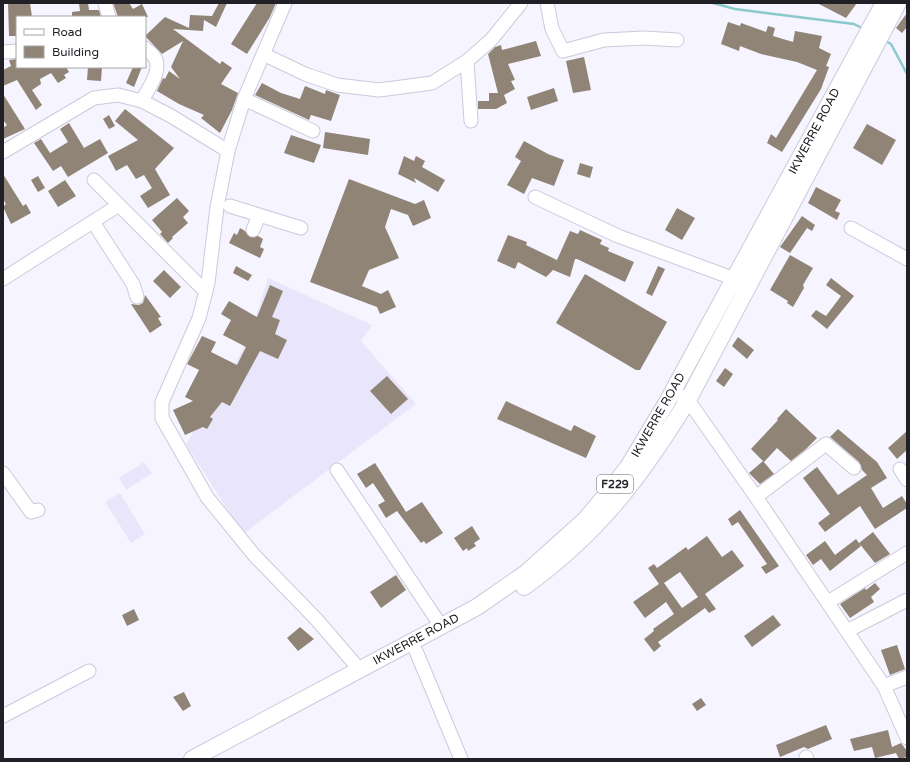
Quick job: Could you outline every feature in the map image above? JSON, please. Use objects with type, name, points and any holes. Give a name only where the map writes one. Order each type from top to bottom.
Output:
[{"type":"main road","name":"IKWERRE ROAD","points":[[872,36],[884,3]]},
{"type":"main road","name":"IKWERRE ROAD","points":[[192,759],[477,607],[526,573],[585,520],[628,467],[673,390],[872,36],[898,3]]},
{"type":"main road","name":"F229","points":[[215,759],[498,606],[550,569],[604,518],[637,478],[688,400],[872,36]]},
{"type":"street","points":[[105,3],[109,16]]},
{"type":"street","points":[[285,3],[244,99],[228,151],[217,207],[206,292],[198,318],[162,402],[162,418],[207,497],[254,555],[317,620],[360,670]]},
{"type":"street","points":[[263,54],[305,74],[337,85],[379,90],[432,84],[466,61],[491,40],[521,3]]},
{"type":"street","points":[[547,3],[552,29],[563,51],[604,40],[644,38],[677,40]]},
{"type":"street","points":[[142,101],[155,76],[158,66],[155,58],[146,49]]},
{"type":"street","points":[[3,52],[16,51]]},
{"type":"street","points":[[466,61],[471,121]]},
{"type":"street","points":[[3,152],[94,98],[118,95],[142,101],[171,116],[228,151]]},
{"type":"street","points":[[244,99],[313,131]]},
{"type":"street","points":[[94,180],[206,292]]},
{"type":"street","points":[[535,197],[618,236],[735,279]]},
{"type":"street","points":[[3,279],[119,205]]},
{"type":"street","points":[[230,206],[301,228]]},
{"type":"street","points":[[253,230],[259,215]]},
{"type":"street","points":[[93,222],[133,284],[136,297]]},
{"type":"street","points":[[851,228],[907,260]]},
{"type":"street","points":[[673,390],[688,400],[848,631],[884,686],[907,738]]},
{"type":"street","points":[[756,497],[826,444],[854,468]]},
{"type":"street","points":[[337,470],[441,626]]},
{"type":"street","points":[[3,474],[31,512],[38,510]]},
{"type":"street","points":[[828,602],[907,553]]},
{"type":"street","points":[[848,631],[907,600]]},
{"type":"street","points":[[416,651],[461,759]]},
{"type":"street","points":[[3,716],[89,671]]},
{"type":"street","points":[[884,686],[907,677]]},
{"type":"shaded area","points":[[268,278],[372,325],[361,341],[416,404],[243,534],[186,444],[235,365],[252,329]]},
{"type":"shaded area","points":[[144,462],[152,473],[126,490],[119,478]]},
{"type":"shaded area","points":[[120,493],[145,534],[131,543],[105,502]]},
{"type":"building","points":[[8,3],[30,3],[32,16],[16,16],[16,36],[9,36]]},
{"type":"building","points":[[79,3],[88,3],[89,10],[99,10],[101,16],[72,16],[72,12],[80,11]]},
{"type":"building","points":[[113,3],[129,3],[133,9],[142,4],[148,17],[146,16],[118,16]]},
{"type":"building","points":[[219,3],[227,3],[216,27],[204,20],[203,31],[173,29],[220,64],[222,61],[232,68],[221,84],[238,93],[232,110],[220,133],[201,118],[204,115],[179,104],[157,91],[163,78],[165,79],[169,71],[180,79],[171,67],[183,41],[162,54],[146,37],[146,35],[165,17],[189,28],[190,15],[212,16]]},
{"type":"building","points":[[257,3],[276,3],[270,17],[247,54],[231,44]]},
{"type":"building","points":[[817,3],[857,3],[846,18]]},
{"type":"building","points":[[907,13],[907,27],[902,33],[896,28]]},
{"type":"building","points":[[728,22],[740,26],[741,23],[766,32],[768,26],[775,28],[773,36],[793,42],[795,31],[822,36],[819,48],[831,54],[826,66],[829,67],[821,89],[782,152],[767,143],[771,134],[776,138],[817,70],[797,62],[761,54],[740,46],[739,51],[721,44]]},
{"type":"building","points":[[536,41],[541,56],[508,64],[515,80],[511,81],[515,89],[504,95],[507,103],[496,109],[478,109],[478,101],[489,101],[489,93],[498,93],[488,54],[495,47],[501,45],[502,50]]},
{"type":"building","points":[[584,57],[591,90],[573,93],[566,61]]},
{"type":"building","points":[[16,59],[16,68],[67,68],[69,72],[64,75],[66,78],[58,83],[51,73],[40,79],[41,84],[32,90],[42,105],[36,110],[17,80],[3,86],[3,70],[11,66],[9,60]]},
{"type":"building","points":[[88,68],[102,68],[101,81],[87,80]]},
{"type":"building","points":[[133,68],[142,68],[134,87],[126,83]]},
{"type":"building","points":[[262,83],[281,93],[300,99],[305,86],[325,94],[326,90],[340,95],[331,121],[311,115],[309,120],[255,95]]},
{"type":"building","points":[[554,88],[558,101],[531,110],[527,97]]},
{"type":"building","points":[[3,94],[25,129],[3,139],[3,128],[7,125],[3,120]]},
{"type":"building","points":[[125,109],[174,148],[155,169],[170,195],[148,208],[140,196],[152,188],[144,175],[136,179],[127,165],[116,171],[108,156],[138,140],[115,121]]},
{"type":"building","points":[[109,115],[115,126],[109,129],[103,119]]},
{"type":"building","points":[[69,123],[84,148],[100,139],[108,153],[68,177],[61,166],[53,171],[34,143],[41,139],[50,153],[68,142],[60,129]]},
{"type":"building","points":[[867,124],[896,140],[882,165],[853,148]]},
{"type":"building","points":[[325,132],[370,139],[368,155],[323,148]]},
{"type":"building","points":[[291,135],[321,145],[314,163],[284,153]]},
{"type":"building","points":[[524,141],[548,154],[564,160],[554,186],[532,178],[524,194],[507,185],[521,161],[515,157]]},
{"type":"building","points":[[404,156],[414,161],[416,156],[425,161],[422,167],[445,180],[438,192],[414,178],[416,183],[398,174]]},
{"type":"building","points":[[580,163],[593,167],[590,178],[577,174]]},
{"type":"building","points":[[3,174],[23,206],[26,204],[31,213],[11,224],[3,207],[6,204],[3,199]]},
{"type":"building","points":[[38,176],[45,188],[38,192],[31,180]]},
{"type":"building","points":[[349,179],[415,204],[424,200],[431,218],[413,226],[408,215],[391,209],[385,227],[399,258],[369,270],[362,286],[381,294],[388,290],[396,307],[380,314],[377,307],[310,282]]},
{"type":"building","points":[[65,180],[76,196],[58,207],[48,191]]},
{"type":"building","points":[[816,187],[841,200],[835,211],[840,213],[837,220],[808,203]]},
{"type":"building","points":[[177,198],[189,211],[183,217],[188,223],[172,237],[173,238],[168,243],[160,234],[162,232],[152,220]]},
{"type":"building","points":[[677,208],[695,218],[682,240],[665,230]]},
{"type":"building","points":[[802,216],[815,225],[812,231],[807,228],[790,253],[780,247]]},
{"type":"building","points":[[240,228],[250,237],[258,236],[263,239],[260,247],[264,249],[260,258],[229,243],[234,233],[237,235]]},
{"type":"building","points":[[580,230],[602,240],[600,244],[609,248],[608,251],[634,262],[625,282],[577,259],[575,259],[570,277],[553,270],[546,277],[518,262],[515,269],[497,261],[508,235],[527,242],[526,245],[557,260],[570,231],[578,234]]},
{"type":"building","points":[[790,255],[813,268],[793,307],[787,303],[788,301],[770,290]]},
{"type":"building","points":[[236,266],[252,275],[248,281],[233,273]]},
{"type":"building","points":[[658,266],[665,269],[652,296],[646,293]]},
{"type":"building","points":[[164,270],[181,287],[170,298],[153,281]]},
{"type":"building","points":[[585,274],[667,322],[640,370],[636,370],[556,323]]},
{"type":"building","points":[[831,278],[854,296],[827,329],[811,316],[816,310],[826,316],[841,296],[826,285]]},
{"type":"building","points":[[270,285],[283,291],[272,317],[280,320],[275,334],[287,340],[278,359],[260,351],[230,406],[222,402],[210,417],[213,419],[207,429],[203,427],[185,435],[173,410],[193,401],[185,397],[199,370],[187,364],[202,336],[216,342],[211,352],[237,365],[246,347],[223,335],[231,320],[221,314],[229,301],[257,317]]},
{"type":"building","points":[[145,295],[161,317],[158,318],[162,325],[150,333],[131,304],[139,305],[143,303]]},
{"type":"building","points":[[738,337],[754,350],[747,359],[732,346]]},
{"type":"building","points":[[725,368],[733,374],[724,387],[716,381]]},
{"type":"building","points":[[387,376],[408,399],[391,414],[370,391]]},
{"type":"building","points":[[506,401],[571,431],[574,425],[596,436],[586,458],[497,419]]},
{"type":"building","points":[[786,409],[817,438],[791,461],[777,448],[764,462],[751,449],[778,420],[777,419]]},
{"type":"building","points":[[838,429],[877,462],[887,478],[871,488],[883,508],[902,496],[907,504],[907,508],[875,529],[860,506],[825,532],[818,523],[830,514],[803,478],[817,467],[838,495],[867,475],[862,470],[859,462],[830,437]]},
{"type":"building","points":[[907,431],[907,450],[897,459],[888,448]]},
{"type":"building","points":[[763,461],[774,474],[760,484],[749,473]]},
{"type":"building","points":[[375,463],[406,512],[422,502],[443,533],[426,544],[424,541],[421,543],[397,511],[386,518],[378,505],[385,501],[373,483],[366,488],[357,474]]},
{"type":"building","points":[[740,510],[779,566],[766,574],[761,567],[767,564],[738,522],[732,526],[728,519]]},
{"type":"building","points":[[472,526],[480,539],[474,543],[476,546],[468,551],[467,548],[463,551],[454,538]]},
{"type":"building","points":[[873,532],[890,554],[875,563],[859,543]]},
{"type":"building","points":[[707,536],[722,557],[732,550],[744,566],[705,594],[716,609],[709,613],[705,608],[658,642],[661,646],[654,652],[644,639],[654,631],[653,629],[674,614],[666,602],[645,618],[633,602],[659,584],[648,568],[654,564],[657,568],[686,547],[688,550]],"holes":[[[680,572],[698,597],[682,608],[664,583]]]},
{"type":"building","points":[[856,539],[861,546],[830,571],[821,559],[813,565],[806,555],[825,541],[835,555]]},
{"type":"building","points":[[396,575],[406,590],[381,608],[370,592]]},
{"type":"building","points":[[875,583],[880,589],[871,597],[874,602],[850,618],[840,604],[865,588],[866,590]]},
{"type":"building","points":[[134,609],[139,620],[127,626],[122,615]]},
{"type":"building","points":[[773,615],[781,625],[752,647],[744,636]]},
{"type":"building","points":[[300,627],[314,639],[298,651],[287,638]]},
{"type":"building","points":[[897,645],[905,669],[890,675],[881,650]]},
{"type":"building","points":[[184,692],[191,706],[183,711],[173,697]]},
{"type":"building","points":[[701,698],[706,705],[697,711],[692,704]]},
{"type":"building","points":[[826,725],[832,739],[808,749],[804,747],[780,757],[776,745]]},
{"type":"building","points":[[888,730],[892,747],[901,743],[907,751],[907,757],[899,759],[896,753],[875,758],[872,747],[854,751],[850,739]]},
{"type":"waterway","points":[[713,3],[735,9],[854,24],[864,29]]},
{"type":"waterway","points":[[884,40],[891,44],[907,74]]}]
